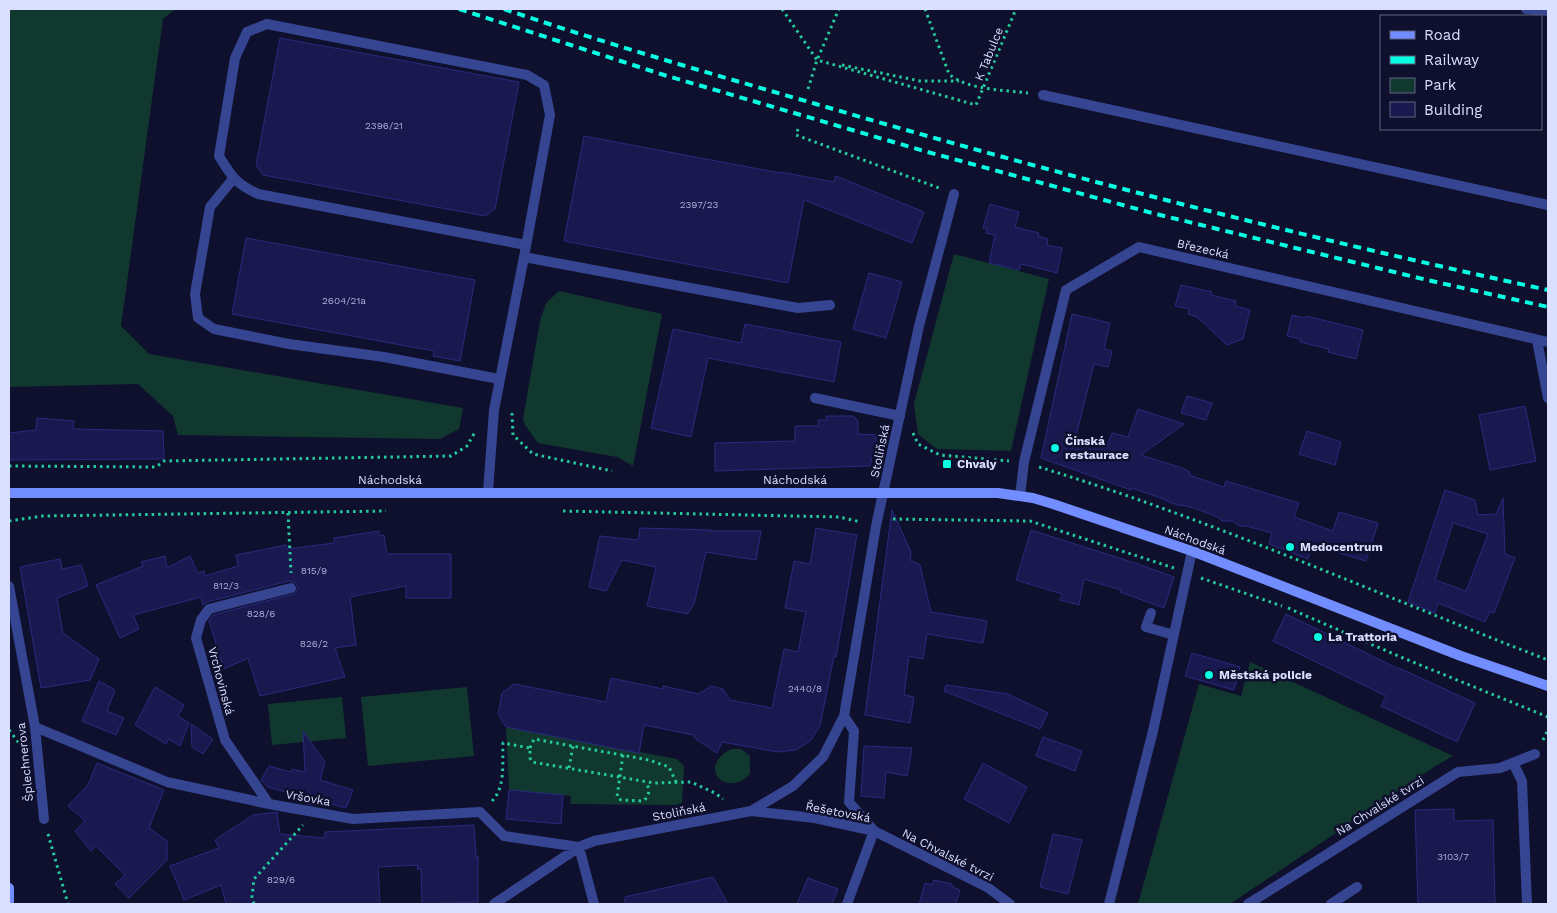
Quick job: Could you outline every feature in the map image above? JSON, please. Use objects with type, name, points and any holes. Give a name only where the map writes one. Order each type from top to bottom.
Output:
[{"type":"main road","name":"Náchodská","points":[[9,493],[884,492],[1020,496],[1075,511],[1192,551],[1461,656],[1548,686]]},
{"type":"main road","points":[[9,888],[9,901]]},
{"type":"street","points":[[1526,9],[1548,12]]},
{"type":"street","points":[[488,492],[494,410],[499,379],[524,257],[550,115],[544,86],[527,75],[267,24],[247,32],[235,58],[219,156],[233,179],[242,187],[258,194],[526,245]]},
{"type":"street","points":[[1043,95],[1548,206]]},
{"type":"street","points":[[233,179],[210,207],[196,294],[198,318],[214,329],[289,344],[384,357],[499,379]]},
{"type":"street","name":"Stoliňská","points":[[494,904],[579,847],[594,842],[751,811],[794,786],[823,757],[844,716],[876,526],[920,326],[954,194]]},
{"type":"street","name":"Březecká","points":[[1020,496],[1024,462],[1066,290],[1139,247],[1548,342]]},
{"type":"street","points":[[524,257],[798,308],[830,305]]},
{"type":"street","points":[[1537,340],[1548,398]]},
{"type":"street","points":[[815,398],[900,416]]},
{"type":"street","points":[[1109,904],[1153,731],[1192,551]]},
{"type":"street","name":"Šplechnerova","points":[[9,586],[14,642],[36,727],[44,818]]},
{"type":"street","name":"Vrchovinská","points":[[269,804],[225,740],[196,638],[201,620],[209,609],[291,588]]},
{"type":"street","points":[[1151,613],[1146,627],[1174,635]]},
{"type":"street","points":[[844,716],[854,731],[849,802],[874,831]]},
{"type":"street","name":"Vršovka","points":[[36,727],[167,782],[269,804],[353,819],[480,812]]},
{"type":"street","name":"Na Chvalské tvrzi","points":[[1248,904],[1458,772],[1500,768],[1535,754]]},
{"type":"street","points":[[1513,763],[1522,782],[1527,904]]},
{"type":"street","name":"Řešetovská","points":[[751,811],[815,818],[874,831],[847,904]]},
{"type":"street","points":[[480,812],[504,836],[579,847],[594,904]]},
{"type":"street","name":"Na Chvalské tvrzi","points":[[874,831],[987,887],[1010,904]]},
{"type":"street","points":[[1331,904],[1358,887]]},
{"type":"path","points":[[782,9],[817,60],[920,81],[961,81]]},
{"type":"path","points":[[808,89],[817,60],[839,9]]},
{"type":"path","points":[[925,9],[949,74],[961,81],[985,88],[1043,95]]},
{"type":"path","name":"K Tabulce","points":[[817,60],[976,105],[985,88],[1016,9]]},
{"type":"path","points":[[798,129],[796,134],[954,194]]},
{"type":"path","points":[[494,410],[512,413],[513,435],[533,454],[612,471]]},
{"type":"path","points":[[900,416],[909,422],[918,444],[940,455],[1024,462],[1086,481],[1322,569],[1441,619],[1548,660]]},
{"type":"path","points":[[9,466],[156,467],[164,461],[451,456],[467,446],[476,430]]},
{"type":"path","points":[[9,521],[43,516],[393,511]]},
{"type":"path","points":[[555,511],[839,517],[876,526],[894,518],[1030,520],[1285,607],[1548,717]]},
{"type":"path","points":[[288,514],[291,588]]},
{"type":"path","points":[[676,782],[669,767],[649,760],[534,739],[530,748],[532,762],[644,781],[654,782],[676,782],[691,782],[715,793],[726,801],[751,811]]},
{"type":"path","points":[[480,812],[497,796],[502,782],[503,743],[530,748]]},
{"type":"path","points":[[569,768],[573,746]]},
{"type":"path","points":[[623,755],[617,797],[621,800],[643,802],[649,794],[649,787],[644,781]]},
{"type":"path","points":[[254,904],[252,897],[254,879],[315,812]]},
{"type":"path","points":[[44,818],[68,904]]},
{"type":"green space","points":[[9,9],[175,9],[163,19],[121,326],[149,354],[463,408],[459,429],[440,439],[178,435],[173,416],[138,384],[9,387]]},
{"type":"green space","points":[[954,254],[1049,279],[1011,451],[937,449],[918,434],[914,404]]},
{"type":"green space","points":[[559,291],[662,314],[633,466],[617,457],[538,443],[525,425],[523,419],[540,321],[546,303]]},
{"type":"green space","points":[[1250,662],[1453,756],[1230,904],[1138,904],[1199,684],[1241,696]]},
{"type":"green space","points":[[467,687],[474,756],[368,766],[361,697]]},
{"type":"green space","points":[[342,697],[346,738],[272,745],[268,704]]},
{"type":"green space","points":[[506,727],[677,759],[684,766],[682,803],[675,805],[570,804],[571,796],[509,790]]},
{"type":"green space","points":[[732,749],[741,749],[750,756],[750,774],[741,781],[732,783],[724,782],[715,771],[716,763],[721,756]]},
{"type":"building","points":[[280,38],[519,82],[495,209],[485,216],[263,175],[256,165]]},
{"type":"building","points":[[584,136],[834,182],[836,176],[924,212],[912,243],[804,200],[788,283],[564,241]]},
{"type":"building","points":[[990,204],[1019,212],[1015,227],[1039,233],[1038,236],[1048,239],[1047,245],[1062,248],[1057,273],[1021,264],[1019,270],[989,263],[995,235],[986,233],[987,229],[983,228]]},
{"type":"building","points":[[246,238],[475,280],[460,361],[433,356],[434,351],[232,314]]},
{"type":"building","points":[[869,273],[902,282],[886,338],[853,329]]},
{"type":"building","points":[[1181,285],[1212,292],[1211,295],[1236,301],[1235,306],[1250,310],[1243,339],[1227,345],[1197,317],[1188,314],[1189,309],[1175,306]]},
{"type":"building","points":[[1072,314],[1110,323],[1104,349],[1112,351],[1108,367],[1094,364],[1076,436],[1107,446],[1112,433],[1128,437],[1138,409],[1184,424],[1141,455],[1182,468],[1190,472],[1189,475],[1224,487],[1226,481],[1299,503],[1294,517],[1333,531],[1339,512],[1378,523],[1366,561],[1312,545],[1308,559],[1269,544],[1272,533],[1240,526],[1232,521],[1222,521],[1218,517],[1194,508],[1181,506],[1132,488],[1131,490],[1041,458]]},
{"type":"building","points":[[1292,315],[1305,318],[1306,316],[1363,330],[1356,359],[1328,352],[1329,349],[1300,342],[1301,339],[1287,336]]},
{"type":"building","points":[[745,324],[841,342],[834,382],[708,358],[691,437],[651,428],[673,329],[741,343]]},
{"type":"building","points":[[1187,396],[1212,403],[1206,420],[1181,413]]},
{"type":"building","points":[[1525,406],[1536,461],[1490,470],[1479,415]]},
{"type":"building","points":[[826,416],[853,416],[858,421],[858,434],[877,435],[870,466],[715,471],[715,443],[795,441],[795,426],[819,426],[818,420],[827,420]]},
{"type":"building","points":[[37,418],[74,421],[73,429],[163,431],[164,459],[9,460],[9,433],[36,430]]},
{"type":"building","points":[[1307,431],[1341,442],[1335,465],[1299,454]]},
{"type":"building","points":[[1445,490],[1475,500],[1478,515],[1496,514],[1503,498],[1505,554],[1515,558],[1494,613],[1490,611],[1485,622],[1438,603],[1435,613],[1408,602]],"holes":[[[1453,523],[1488,534],[1466,591],[1435,580]]]},
{"type":"building","points":[[892,510],[911,552],[910,560],[920,565],[931,612],[987,621],[983,643],[927,634],[923,659],[909,656],[904,695],[914,697],[910,723],[865,715]]},
{"type":"building","points":[[640,528],[761,531],[756,560],[706,552],[694,604],[688,614],[647,606],[656,567],[622,560],[606,591],[589,587],[600,536],[638,540]]},
{"type":"building","points":[[816,528],[857,535],[836,657],[834,656],[820,726],[810,741],[796,750],[778,752],[722,742],[717,753],[697,740],[693,735],[644,725],[639,753],[506,727],[498,714],[502,693],[514,684],[606,702],[611,678],[663,689],[663,686],[699,694],[711,686],[723,689],[730,700],[772,708],[784,649],[798,652],[806,612],[785,608],[794,561],[810,564]]},
{"type":"building","points":[[1031,530],[1174,577],[1164,608],[1120,592],[1121,590],[1084,579],[1079,605],[1060,600],[1062,594],[1016,580]]},
{"type":"building","points":[[379,531],[379,536],[384,535],[387,554],[451,554],[451,598],[406,598],[406,586],[350,597],[356,645],[335,648],[345,677],[260,696],[248,658],[224,669],[209,621],[213,615],[293,594],[298,589],[296,583],[289,581],[207,602],[203,605],[201,597],[133,615],[139,629],[120,638],[96,585],[143,566],[141,562],[165,556],[167,568],[190,556],[198,573],[204,571],[205,576],[238,566],[236,555],[286,545],[287,549],[334,543],[334,538]]},
{"type":"building","points":[[60,559],[62,569],[81,565],[88,586],[57,598],[63,633],[99,659],[90,680],[41,688],[20,567]]},
{"type":"building","points":[[1286,614],[1399,669],[1475,703],[1457,742],[1381,706],[1386,696],[1273,641]]},
{"type":"building","points":[[1192,653],[1240,667],[1234,690],[1185,676]]},
{"type":"building","points":[[99,681],[115,690],[107,711],[124,718],[116,735],[82,721]]},
{"type":"building","points":[[946,685],[1008,694],[1048,713],[1040,729],[944,691]]},
{"type":"building","points":[[155,687],[184,705],[178,716],[189,723],[180,746],[169,739],[166,744],[135,725]]},
{"type":"building","points":[[191,724],[213,739],[203,754],[192,747]]},
{"type":"building","points":[[303,731],[325,762],[320,780],[353,790],[346,808],[315,800],[313,805],[306,804],[306,798],[268,787],[261,780],[269,766],[291,772],[292,769],[305,772]]},
{"type":"building","points":[[1043,737],[1082,751],[1075,771],[1036,756]]},
{"type":"building","points":[[864,746],[912,748],[907,776],[886,772],[884,798],[861,796]]},
{"type":"building","points":[[97,763],[164,790],[149,828],[167,841],[167,860],[129,898],[115,884],[125,875],[96,846],[91,851],[75,831],[85,821],[68,806],[88,785]]},
{"type":"building","points":[[983,763],[1027,787],[1009,823],[964,799]]},
{"type":"building","points":[[509,790],[563,795],[561,824],[506,819]]},
{"type":"building","points":[[1454,809],[1454,821],[1493,820],[1495,904],[1418,904],[1415,810]]},
{"type":"building","points":[[277,812],[280,834],[325,838],[325,832],[474,825],[476,857],[478,856],[478,902],[422,904],[421,869],[417,869],[418,865],[378,867],[380,904],[226,904],[221,885],[184,900],[170,866],[219,848],[215,840],[253,815]]},
{"type":"building","points":[[1053,834],[1082,840],[1068,894],[1040,887]]},
{"type":"building","points":[[713,877],[728,904],[625,904],[625,897]]},
{"type":"building","points":[[808,878],[838,889],[832,904],[797,904]]},
{"type":"building","points":[[934,880],[952,884],[952,887],[960,890],[956,904],[919,904],[925,883],[932,885]]},
{"type":"railway","points":[[459,9],[664,75],[924,151],[1152,213],[1427,280],[1548,307]]},
{"type":"railway","points":[[504,9],[699,70],[998,156],[1272,227],[1548,290]]},
{"type":"place","name":"Čínská restaurace","points":[[1055,448]]},
{"type":"place","name":"Chvaly","points":[[947,464]]},
{"type":"place","name":"Medocentrum","points":[[1290,547]]},
{"type":"place","name":"La Trattoria","points":[[1318,637]]},
{"type":"place","name":"Městská policie","points":[[1209,675]]}]
